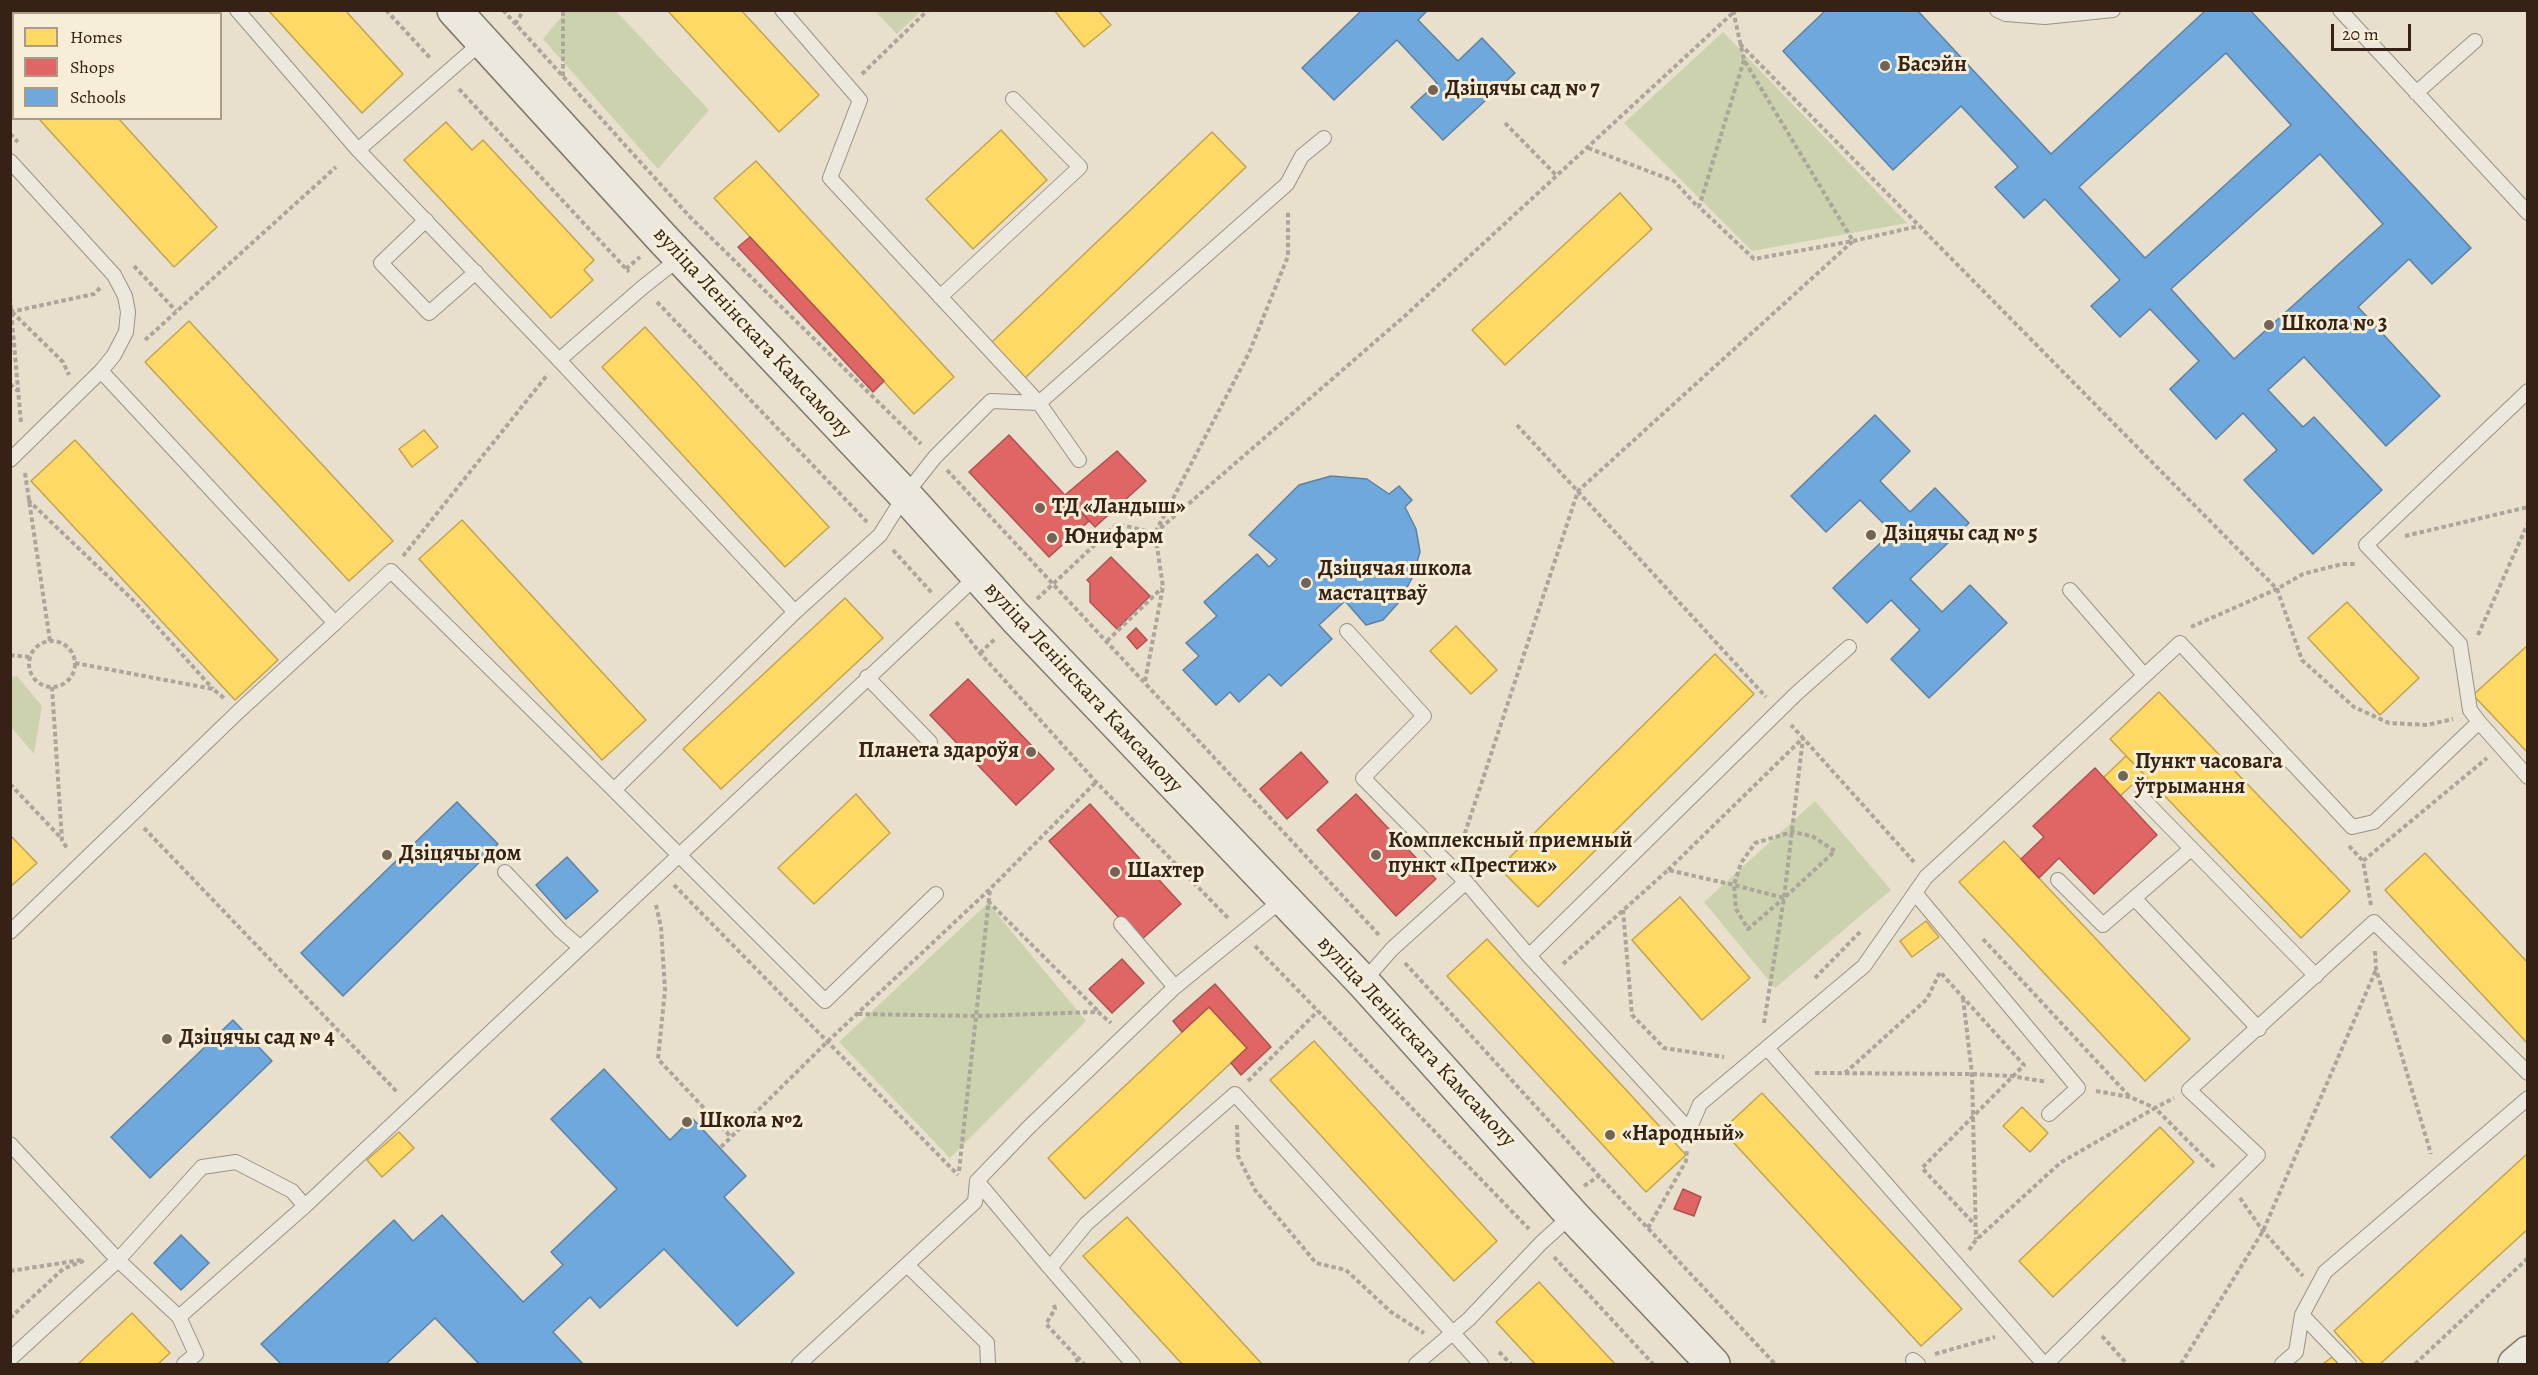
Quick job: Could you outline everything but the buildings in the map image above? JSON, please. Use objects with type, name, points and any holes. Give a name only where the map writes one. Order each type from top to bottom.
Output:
[{"type":"main road","name":"вуліца Ленінскага Камсамолу","points":[[454,10],[681,257],[905,495],[977,576],[1363,982],[1572,1215],[1713,1365]]},
{"type":"main road","points":[[2515,1365],[2528,1353]]},
{"type":"lane","points":[[237,10],[358,150],[476,272],[795,612]]},
{"type":"lane","points":[[782,10],[860,100],[830,178],[1039,403],[1079,460]]},
{"type":"lane","points":[[1996,10],[2006,14],[2045,17],[2113,10]]},
{"type":"lane","points":[[2340,10],[2528,213]]},
{"type":"lane","points":[[2416,93],[2475,40]]},
{"type":"lane","points":[[358,150],[483,41]]},
{"type":"lane","points":[[940,297],[1080,167],[1013,99]]},
{"type":"lane","points":[[614,790],[795,612],[880,535],[905,495],[935,457],[991,401],[1039,403],[1287,184],[1302,156],[1324,138]]},
{"type":"lane","points":[[10,161],[114,275],[125,296],[128,312],[126,332],[114,355],[101,371],[10,460]]},
{"type":"lane","points":[[426,220],[381,263],[429,313],[476,272]]},
{"type":"lane","points":[[559,360],[681,257]]},
{"type":"lane","points":[[101,371],[335,623]]},
{"type":"lane","points":[[2528,391],[2366,545],[2460,644],[2470,710],[2528,777]]},
{"type":"lane","points":[[10,932],[239,711],[391,571],[825,1001],[936,894]]},
{"type":"lane","points":[[179,1317],[305,1206],[977,576]]},
{"type":"lane","points":[[2070,590],[2144,675]]},
{"type":"lane","points":[[1347,631],[1424,716],[1363,777],[1466,882],[1528,956],[1689,1130],[1701,1104],[1864,966],[1926,877],[2180,643],[2352,827],[2374,822],[2479,722]]},
{"type":"lane","points":[[1528,956],[1779,711],[1849,647]]},
{"type":"lane","points":[[867,677],[930,742]]},
{"type":"lane","points":[[2141,797],[2316,976]]},
{"type":"lane","points":[[2058,880],[2103,925],[2191,849]]},
{"type":"lane","points":[[505,872],[561,931],[580,947]]},
{"type":"lane","points":[[1363,982],[1392,949],[1466,882]]},
{"type":"lane","points":[[1915,893],[2078,1088],[2049,1114]]},
{"type":"lane","points":[[799,1365],[975,1202],[977,1181],[1029,1127],[1175,987],[1283,899]]},
{"type":"lane","points":[[2135,899],[2259,1029]]},
{"type":"lane","points":[[1767,1048],[2045,1365],[2258,1155],[2189,1090],[2259,1029],[2374,922],[2528,1072]]},
{"type":"lane","points":[[1121,924],[1175,987]]},
{"type":"lane","points":[[1050,1268],[1086,1224],[1235,1094],[1481,1365]]},
{"type":"lane","points":[[2282,1365],[2296,1352],[2302,1315],[2325,1272],[2528,1098]]},
{"type":"lane","points":[[10,1144],[118,1260],[179,1317],[196,1354],[184,1365]]},
{"type":"lane","points":[[10,1359],[118,1260],[202,1167],[236,1162],[292,1191],[305,1206]]},
{"type":"lane","points":[[977,1181],[1133,1365]]},
{"type":"lane","points":[[1416,1365],[1469,1320],[1541,1243],[1572,1215]]},
{"type":"lane","points":[[907,1266],[987,1343],[988,1365]]},
{"type":"lane","points":[[2302,1315],[2349,1365]]},
{"type":"path","points":[[386,10],[643,287],[880,535],[944,607],[980,653],[1096,782],[1524,1223],[1653,1365]]},
{"type":"path","points":[[503,10],[690,217],[935,457],[1775,1365]]},
{"type":"path","points":[[515,24],[524,10]]},
{"type":"path","points":[[563,10],[563,77]]},
{"type":"path","points":[[849,87],[928,10]]},
{"type":"path","points":[[1733,11],[1744,60],[1853,241]]},
{"type":"path","points":[[1155,533],[1407,314],[1733,11]]},
{"type":"path","points":[[1740,43],[2277,589],[2302,660],[2354,707],[2389,723],[2427,724],[2454,719]]},
{"type":"path","points":[[1699,207],[1744,60]]},
{"type":"path","points":[[1506,123],[1557,176]]},
{"type":"path","points":[[1588,148],[1674,181],[1754,259],[1920,226]]},
{"type":"path","points":[[137,347],[336,167]]},
{"type":"path","points":[[1145,682],[1162,587],[1155,533],[1249,353],[1288,256],[1287,184]]},
{"type":"path","points":[[1453,869],[1578,491],[1853,241]]},
{"type":"path","points":[[11,312],[94,294],[114,275]]},
{"type":"path","points":[[10,298],[21,431],[29,424]]},
{"type":"path","points":[[11,312],[63,362],[69,374],[67,381]]},
{"type":"path","points":[[391,571],[559,360]]},
{"type":"path","points":[[10,384],[18,391]]},
{"type":"path","points":[[1517,425],[1779,711],[1926,877]]},
{"type":"path","points":[[22,449],[50,641]]},
{"type":"path","points":[[28,500],[136,603],[213,688],[239,711]]},
{"type":"path","points":[[2366,545],[2528,507]]},
{"type":"path","points":[[1053,583],[1117,524],[1155,533]]},
{"type":"path","points":[[2464,669],[2528,524]]},
{"type":"path","points":[[2185,630],[2277,589],[2303,574],[2342,564],[2364,564]]},
{"type":"path","points":[[1107,641],[1162,587]]},
{"type":"path","points":[[50,641],[64,645],[74,656],[75,663],[71,678],[66,683],[52,687],[45,686],[34,678],[30,671],[30,657],[38,646],[50,641]]},
{"type":"path","points":[[10,655],[30,657]]},
{"type":"path","points":[[75,663],[213,688]]},
{"type":"path","points":[[52,687],[62,840]]},
{"type":"path","points":[[1771,1022],[1763,1029],[1784,898],[1803,738]]},
{"type":"path","points":[[1549,977],[1668,870],[1803,738]]},
{"type":"path","points":[[2363,861],[2500,747]]},
{"type":"path","points":[[721,1147],[828,1041],[990,889],[1096,782]]},
{"type":"path","points":[[10,784],[62,840],[78,866]]},
{"type":"path","points":[[131,815],[411,1106]]},
{"type":"path","points":[[1792,832],[1812,836],[1835,852],[1748,929],[1736,909],[1734,885],[1741,863],[1755,843],[1792,832]]},
{"type":"path","points":[[2347,844],[2363,861],[2374,922],[2376,969],[2438,1175]]},
{"type":"path","points":[[1668,870],[1784,898]]},
{"type":"path","points":[[656,876],[828,1041],[970,1187],[975,1202]]},
{"type":"path","points":[[656,876],[665,990],[658,1059],[731,1137]]},
{"type":"path","points":[[958,1176],[990,889]]},
{"type":"path","points":[[988,901],[1098,1012],[1125,1035]]},
{"type":"path","points":[[1623,910],[1632,1015],[1664,1048],[1727,1057]]},
{"type":"path","points":[[1812,981],[1868,925]]},
{"type":"path","points":[[1978,934],[2130,1097]]},
{"type":"path","points":[[2181,1365],[2263,1231],[2376,969]]},
{"type":"path","points":[[1845,1073],[1927,999],[1940,972],[2024,1065],[1922,1168],[1976,1227]]},
{"type":"path","points":[[1962,997],[1972,1074],[1976,1240],[2060,1162],[2189,1090]]},
{"type":"path","points":[[858,1014],[977,1016],[1098,1012]]},
{"type":"path","points":[[1788,1072],[2012,1076],[2130,1097],[2155,1108],[2230,1184],[2263,1231],[2315,1290]]},
{"type":"path","points":[[1648,1228],[1686,1161],[1689,1130]]},
{"type":"path","points":[[2415,1365],[2528,1258]]},
{"type":"path","points":[[10,1271],[88,1259],[63,1269],[10,1318]]},
{"type":"path","points":[[2090,1322],[2127,1365]]},
{"type":"path","points":[[1916,1362],[2015,1332]]},
{"type":"path","points":[[1076,1356],[1084,1365]]},
{"type":"path","points":[[1503,1365],[1508,1361]]},
{"type":"green space","points":[[567,10],[616,11],[709,110],[658,169],[543,39]]},
{"type":"green space","points":[[875,11],[921,11],[897,34]]},
{"type":"green space","points":[[1723,32],[1907,223],[1752,251],[1624,123]]},
{"type":"green space","points":[[17,676],[42,706],[34,754],[11,727],[11,677]]},
{"type":"green space","points":[[1815,801],[1891,890],[1775,988],[1704,902]]},
{"type":"green space","points":[[988,903],[1086,1021],[950,1158],[839,1042]]},
{"type":"place","name":"Басэйн","points":[[1885,66]]},
{"type":"place","name":"Дзіцячы сад № 7","points":[[1433,90]]},
{"type":"place","name":"Школа № 3","points":[[2269,325]]},
{"type":"place","name":"ТД «Ландыш»","points":[[1040,508]]},
{"type":"place","name":"Дзіцячы сад № 5","points":[[1871,535]]},
{"type":"place","name":"Юнифарм","points":[[1052,538]]},
{"type":"place","name":"Дзіцячая школа мастацтваў","points":[[1306,583]]},
{"type":"place","name":"Планета здароўя","points":[[1031,752]]},
{"type":"place","name":"Пункт часовага ўтрымання","points":[[2123,776]]},
{"type":"place","name":"Дзіцячы дом","points":[[387,855]]},
{"type":"place","name":"Комплексный приемный пункт «Престиж»","points":[[1376,855]]},
{"type":"place","name":"Шахтер","points":[[1115,872]]},
{"type":"place","name":"Дзіцячы сад № 4","points":[[167,1039]]},
{"type":"place","name":"Школа №2","points":[[687,1122]]},
{"type":"place","name":"«Народный»","points":[[1610,1135]]}]
